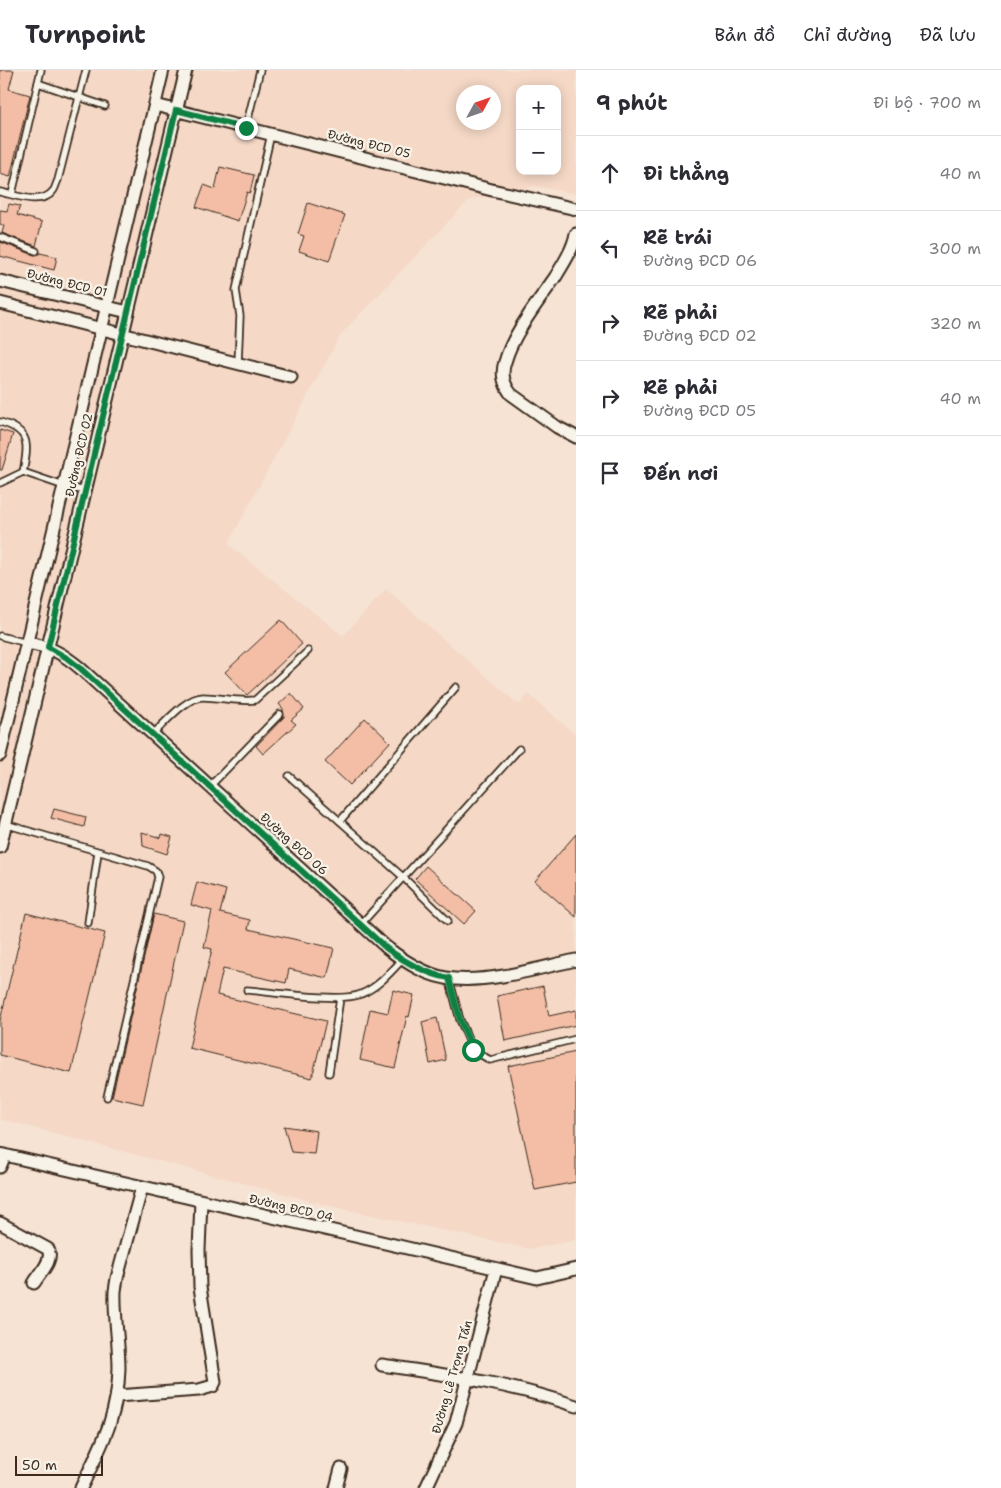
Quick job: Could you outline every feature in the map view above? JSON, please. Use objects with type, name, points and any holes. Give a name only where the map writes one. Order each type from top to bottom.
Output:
[{"type":"street","name":"Đường ĐCD 02","points":[[0,755],[164,70]]},
{"type":"street","name":"Đường ĐCD 02","points":[[0,846],[186,70]]},
{"type":"street","name":"Đường ĐCD 05","points":[[155,105],[575,212]]},
{"type":"street","points":[[576,234],[564,263],[524,324],[509,352],[504,363],[503,372],[507,389],[511,394],[556,427],[576,436]]},
{"type":"street","name":"Đường ĐCD 01","points":[[0,281],[128,312]]},
{"type":"street","points":[[0,303],[291,377]]},
{"type":"street","name":"Đường ĐCD 06","points":[[27,643],[48,647],[80,668],[386,948],[402,960],[422,970],[449,978],[486,979],[576,960]]},
{"type":"street","points":[[0,1167],[2,1154]]},
{"type":"street","name":"Đường ĐCD 04","points":[[2,1154],[537,1278],[576,1270]]},
{"type":"street","points":[[80,1488],[108,1431],[117,1396],[119,1367],[117,1278],[142,1187]]},
{"type":"street","points":[[117,1396],[199,1390],[213,1386],[215,1382],[200,1287],[201,1201]]},
{"type":"street","points":[[0,1223],[48,1249],[50,1259],[34,1283]]},
{"type":"street","name":"Đường Lê Trọng Tấn","points":[[426,1488],[452,1433],[496,1269]]},
{"type":"street","points":[[382,1365],[468,1378],[550,1397],[576,1406]]},
{"type":"street","points":[[336,1488],[341,1469]]},
{"type":"lane","points":[[12,194],[41,70]]},
{"type":"lane","points":[[0,192],[36,199],[46,198],[53,191],[58,180],[86,70]]},
{"type":"lane","points":[[246,128],[260,70]]},
{"type":"lane","points":[[38,83],[105,106]]},
{"type":"lane","points":[[238,363],[240,316],[236,290],[271,134]]},
{"type":"lane","points":[[0,237],[36,251]]},
{"type":"lane","points":[[0,422],[12,425],[20,430],[24,436],[26,458],[23,472]]},
{"type":"lane","points":[[0,483],[23,472],[85,491]]},
{"type":"lane","points":[[0,636],[27,643]]},
{"type":"lane","points":[[153,734],[187,702],[196,698],[255,700],[308,651]]},
{"type":"lane","points":[[340,821],[456,686]]},
{"type":"lane","points":[[210,786],[280,714]]},
{"type":"lane","points":[[361,924],[519,749]]},
{"type":"lane","points":[[289,776],[403,877],[448,921]]},
{"type":"lane","points":[[6,824],[148,866],[156,871],[158,877],[107,1097]]},
{"type":"lane","points":[[88,923],[98,852]]},
{"type":"lane","points":[[247,990],[340,998],[360,995],[383,980],[402,960]]},
{"type":"lane","points":[[449,978],[460,1020],[473,1050],[490,1060],[576,1039]]},
{"type":"lane","points":[[329,1072],[340,998]]},
{"type":"shaded area","points":[[0,70],[576,70],[576,194],[535,186],[469,200],[341,334],[228,544],[343,636],[386,589],[519,705],[528,694],[576,735],[576,1240],[530,1249],[330,1206],[0,1119]]},
{"type":"building","points":[[0,70],[14,70],[9,89],[30,95],[10,177],[0,174]]},
{"type":"building","points":[[220,167],[254,175],[250,193],[247,192],[238,221],[196,207],[204,185],[215,189]]},
{"type":"building","points":[[308,203],[345,215],[329,261],[299,251],[304,236],[298,234]]},
{"type":"building","points":[[9,204],[20,206],[17,215],[42,222],[36,246],[2,233],[4,226],[0,224],[0,210],[7,211]]},
{"type":"building","points":[[0,242],[34,255],[40,253],[57,257],[54,270],[0,256]]},
{"type":"building","points":[[0,430],[13,434],[2,470],[0,470]]},
{"type":"building","points":[[281,620],[302,644],[247,695],[225,672]]},
{"type":"building","points":[[291,693],[304,709],[291,720],[296,724],[263,754],[256,746],[284,717],[283,709],[279,704]]},
{"type":"building","points":[[365,718],[390,742],[350,785],[325,762]]},
{"type":"building","points":[[54,809],[86,817],[84,827],[51,818]]},
{"type":"building","points":[[142,832],[161,838],[162,834],[172,837],[167,854],[143,846]]},
{"type":"building","points":[[576,834],[576,917],[535,881]]},
{"type":"building","points":[[426,866],[476,911],[464,924],[415,879]]},
{"type":"building","points":[[197,882],[226,890],[220,913],[250,920],[248,929],[334,948],[327,978],[289,969],[286,983],[223,969],[217,995],[326,1021],[312,1078],[189,1048],[212,949],[204,947],[212,911],[191,905]]},
{"type":"building","points":[[26,913],[105,933],[71,1073],[0,1055],[0,1021]]},
{"type":"building","points":[[154,914],[183,921],[143,1104],[112,1097]]},
{"type":"building","points":[[543,986],[549,1016],[576,1010],[576,1025],[505,1041],[497,996]]},
{"type":"building","points":[[393,990],[414,995],[395,1068],[360,1060],[370,1009],[388,1013]]},
{"type":"building","points":[[437,1018],[446,1060],[430,1064],[422,1022]]},
{"type":"building","points":[[576,1052],[576,1182],[535,1190],[508,1066]]},
{"type":"building","points":[[284,1126],[317,1131],[314,1154],[291,1152]]},
{"type":"route","points":[[246,128],[176,110],[48,647],[80,668],[386,948],[402,960],[422,970],[449,978],[460,1020],[473,1050]]}]
